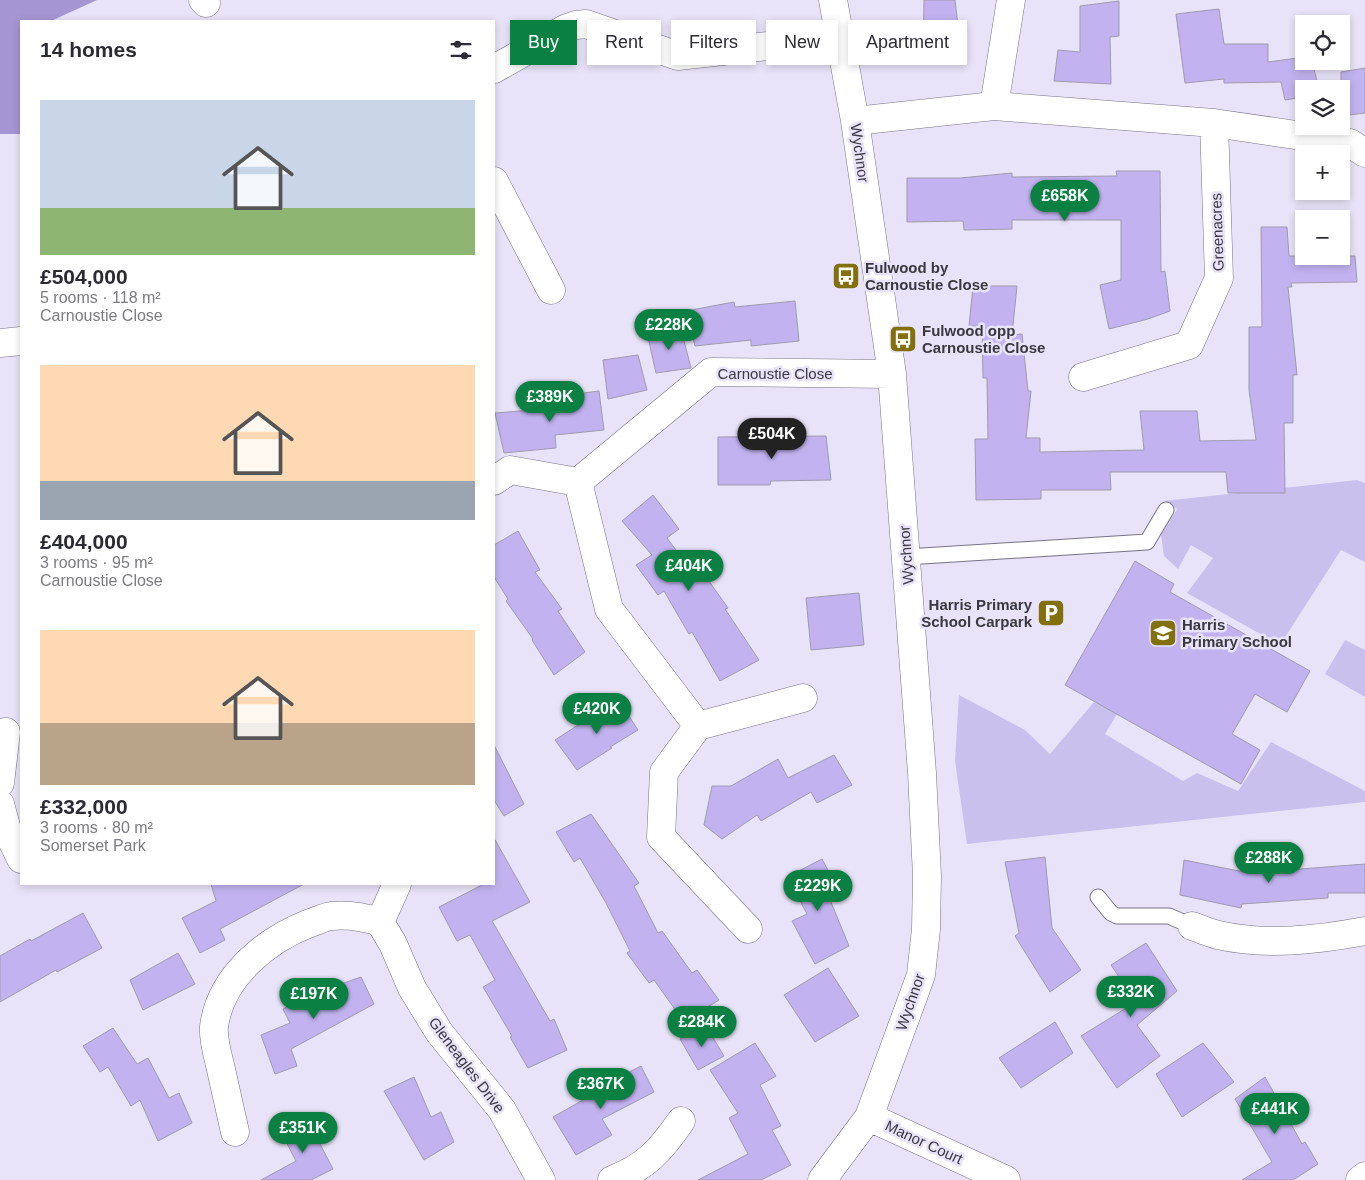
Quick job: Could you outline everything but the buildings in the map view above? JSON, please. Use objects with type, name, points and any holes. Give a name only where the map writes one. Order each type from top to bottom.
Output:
[{"type":"street","name":"Wychnor","points":[[822,1180],[869,1117],[921,975],[926,929],[927,876],[922,773],[892,374],[855,121],[833,0]]},
{"type":"street","points":[[994,106],[1011,0]]},
{"type":"street","points":[[495,68],[565,29],[586,24],[678,56],[840,38]]},
{"type":"street","points":[[855,121],[994,106],[1214,123],[1350,143],[1365,153]]},
{"type":"street","name":"Greenacres","points":[[1083,377],[1189,345],[1219,278],[1214,123]]},
{"type":"street","points":[[495,182],[551,290]]},
{"type":"street","points":[[0,343],[20,341]]},
{"type":"street","name":"Carnoustie Close","points":[[578,482],[711,372],[892,374]]},
{"type":"street","points":[[495,480],[510,470],[578,482],[609,609],[698,726]]},
{"type":"street","points":[[748,929],[661,837],[664,772],[698,726],[803,698]]},
{"type":"street","points":[[0,783],[9,731]]},
{"type":"street","points":[[0,804],[7,830],[20,858]]},
{"type":"street","points":[[235,1132],[216,1049],[214,1029],[218,1010],[231,980],[277,938],[299,927],[330,916],[361,916],[380,922],[397,885]]},
{"type":"street","name":"Gleneagles Drive","points":[[380,922],[393,944],[412,988],[439,1032],[502,1110],[541,1180]]},
{"type":"street","points":[[1192,926],[1217,935],[1252,939],[1289,940],[1323,938],[1365,931]]},
{"type":"street","name":"Manor Court","points":[[869,1117],[1006,1180]]},
{"type":"street","points":[[612,1180],[626,1175],[653,1158],[668,1141],[681,1121]]},
{"type":"street","points":[[1360,1180],[1365,1176]]},
{"type":"lane","points":[[906,557],[1147,542],[1166,510]]},
{"type":"lane","points":[[1098,897],[1111,913],[1117,916],[1169,916],[1192,926]]},
{"type":"shaded area","points":[[0,0],[97,0],[53,20],[20,20],[20,134],[0,134]]},
{"type":"shaded area","points":[[1357,480],[1365,483],[1365,562],[1341,550],[1280,645],[1187,593],[1213,558],[1191,545],[1178,569],[1164,556],[1161,535],[1177,509],[1164,501]]},
{"type":"shaded area","points":[[1345,640],[1365,650],[1365,697],[1325,674]]},
{"type":"shaded area","points":[[959,695],[1025,730],[1050,754],[1094,702],[1117,714],[1105,734],[1183,781],[1197,773],[1238,791],[1271,742],[1365,791],[1365,802],[967,844],[955,761]]},
{"type":"place","name":"Fulwood by Carnoustie Close","points":[[846,276]]},
{"type":"place","name":"Fulwood opp Carnoustie Close","points":[[903,339]]},
{"type":"place","name":"Harris Primary School Carpark","points":[[1051,613]]},
{"type":"place","name":"Harris Primary School","points":[[1163,633]]}]
